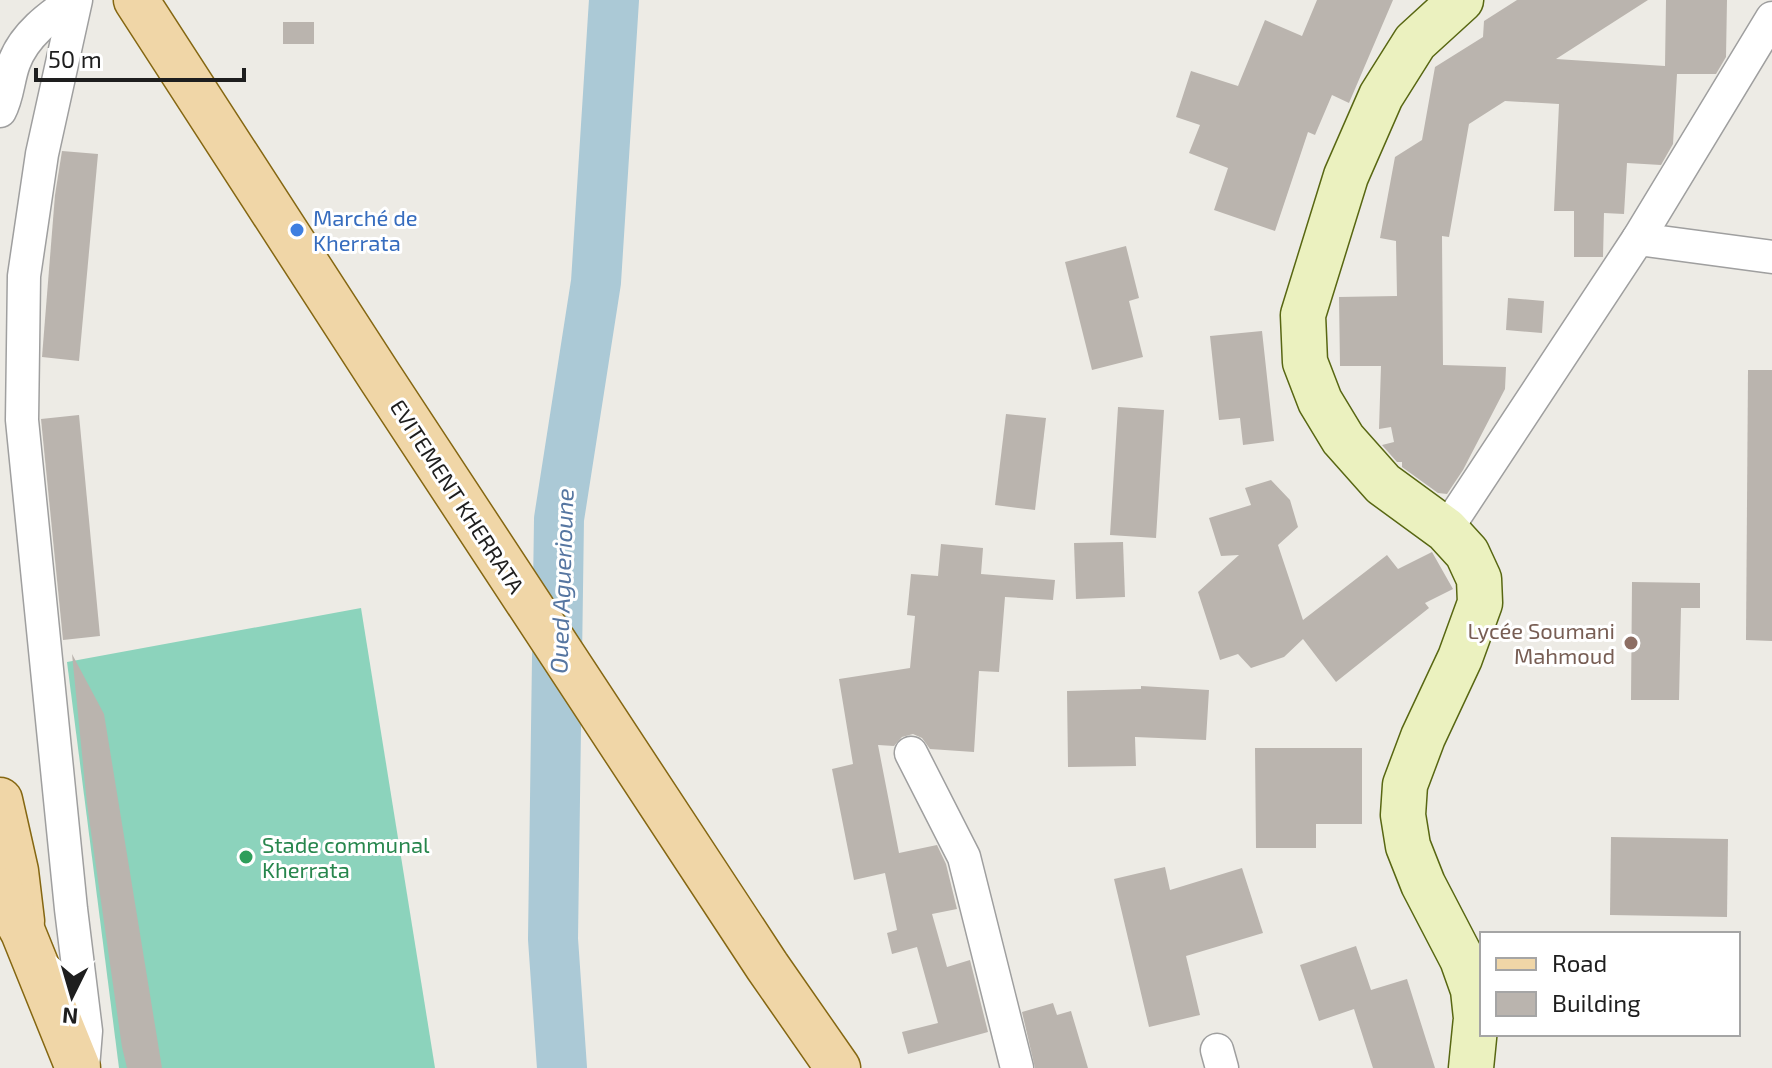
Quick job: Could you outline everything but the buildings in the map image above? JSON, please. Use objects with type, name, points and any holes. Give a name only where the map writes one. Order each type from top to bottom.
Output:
[{"type":"main road","name":"EVITEMENT KHERRATA","points":[[136,0],[233,153],[767,966],[838,1068]]},
{"type":"main road","points":[[1461,0],[1415,42],[1381,96],[1346,176],[1303,315],[1305,362],[1320,401],[1343,439],[1383,484],[1446,530],[1467,553],[1479,579],[1480,603],[1460,658],[1423,737],[1405,785],[1403,815],[1408,846],[1423,884],[1462,959],[1473,990],[1476,1018],[1471,1068]]},
{"type":"main road","points":[[0,800],[16,871],[23,932]]},
{"type":"main road","points":[[0,890],[23,932],[80,1068]]},
{"type":"street","points":[[0,111],[14,61],[28,39],[50,16],[75,0]]},
{"type":"street","points":[[75,0],[42,154],[24,276],[22,420],[86,1031],[80,1068]]},
{"type":"street","points":[[1446,530],[1638,239],[1772,18]]},
{"type":"street","points":[[1638,239],[1772,257]]},
{"type":"street","points":[[911,753],[964,857],[1017,1068]]},
{"type":"green space","name":"Stade communal Kherrata","points":[[361,608],[435,1068],[119,1068],[67,662]]},
{"type":"waterway","name":"Oued Aguerioune","points":[[562,1068],[553,939],[559,519],[596,282],[614,0]]},
{"type":"place","name":"Marché de Kherrata","points":[[297,230]]},
{"type":"place","name":"Lycée Soumani Mahmoud","points":[[1631,643]]},
{"type":"place","name":"Stade communal Kherrata","points":[[246,857]]}]
